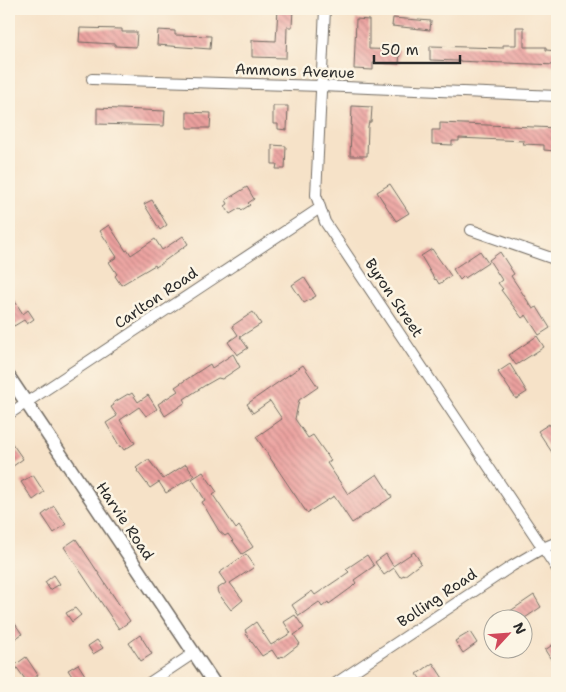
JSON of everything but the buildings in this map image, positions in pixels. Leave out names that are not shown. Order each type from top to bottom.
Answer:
[{"type":"street","name":"Byron Street","points":[[325,9],[316,195],[325,222],[557,569]]},
{"type":"street","name":"Ammons Avenue","points":[[92,79],[557,96]]},
{"type":"street","name":"Carlton Road","points":[[9,414],[320,208]]},
{"type":"street","points":[[471,230],[557,260]]},
{"type":"street","name":"Harvie Road","points":[[9,377],[214,683]]},
{"type":"street","name":"Bolling Road","points":[[336,683],[505,570],[557,542]]},
{"type":"street","points":[[149,683],[194,653]]}]
